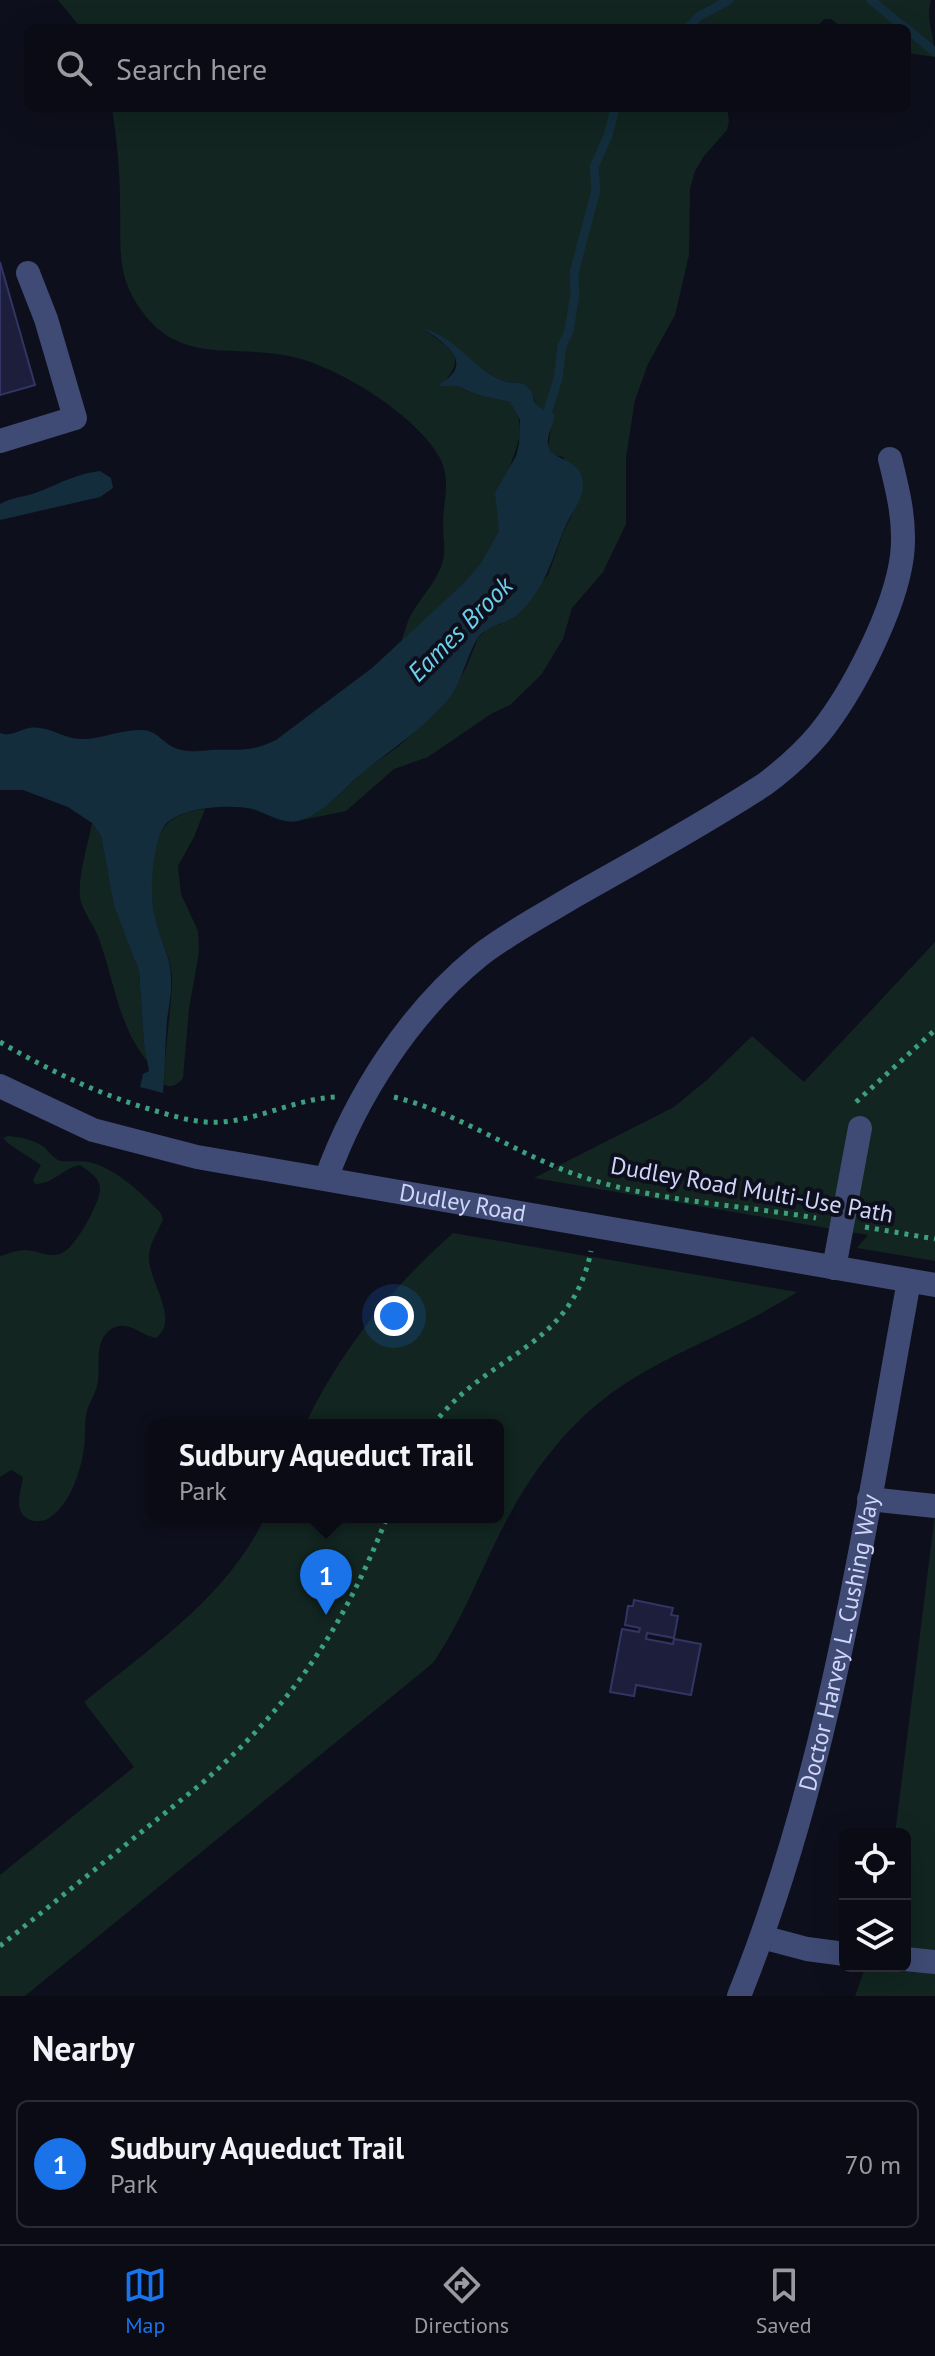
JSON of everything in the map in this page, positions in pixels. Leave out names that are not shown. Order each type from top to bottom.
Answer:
[{"type":"street","points":[[0,441],[75,418],[46,319],[28,273]]},
{"type":"street","points":[[326,1179],[345,1133],[383,1066],[419,1016],[466,968],[512,934],[765,784],[794,760],[821,731],[874,640],[900,570],[902,517],[890,459]]},
{"type":"street","name":"Dudley Road","points":[[0,1086],[60,1117],[112,1136],[197,1157],[935,1285]]},
{"type":"street","points":[[834,1268],[843,1223],[854,1119]]},
{"type":"street","name":"Doctor Harvey L. Cushing Way","points":[[739,1996],[762,1937],[800,1813],[822,1726],[869,1499],[909,1281]]},
{"type":"street","points":[[869,1499],[935,1506]]},
{"type":"street","points":[[762,1937],[807,1949],[839,1953]]},
{"type":"street","points":[[911,1960],[935,1962]]},
{"type":"path","points":[[854,1119],[935,1030]]},
{"type":"path","points":[[0,1042],[85,1086],[140,1106],[194,1120],[232,1121],[313,1099],[336,1097]]},
{"type":"path","name":"Dudley Road Multi-Use Path","points":[[388,1096],[424,1107],[559,1168],[600,1183],[935,1239]]},
{"type":"path","points":[[438,1419],[462,1392],[532,1344],[561,1318],[582,1286],[592,1250]]},
{"type":"path","points":[[0,1946],[201,1784],[275,1712],[331,1636],[361,1582],[385,1523]]},
{"type":"green space","points":[[58,0],[931,0],[929,15],[935,57],[911,54],[911,24],[838,24],[831,19],[824,19],[820,24],[78,24]]},
{"type":"green space","points":[[113,112],[728,112],[727,130],[704,156],[695,171],[690,189],[689,255],[675,315],[648,364],[635,400],[626,457],[626,524],[603,572],[572,608],[563,639],[541,675],[510,705],[491,714],[428,757],[394,769],[346,811],[297,821],[331,802],[364,771],[399,746],[450,696],[478,638],[487,629],[501,624],[548,575],[577,504],[563,457],[554,455],[548,447],[551,428],[548,411],[538,407],[524,385],[500,380],[446,341],[426,331],[454,356],[453,369],[440,386],[457,386],[478,395],[511,402],[520,430],[498,500],[500,528],[493,546],[457,591],[401,642],[409,619],[439,572],[444,555],[446,484],[441,460],[415,426],[396,410],[329,370],[289,356],[186,345],[152,324],[130,292],[123,268]]},
{"type":"green space","points":[[205,809],[178,866],[181,894],[198,931],[199,952],[189,1009],[183,1078],[167,1086],[164,1085],[164,1072],[172,973],[154,916],[153,860],[160,834],[170,821]]},
{"type":"green space","points":[[92,823],[101,836],[108,873],[139,971],[144,1044],[149,1063],[123,1019],[98,936],[81,902],[80,879]]},
{"type":"green space","points":[[935,942],[935,1261],[857,1248],[868,1235],[534,1178],[674,1107],[752,1036],[804,1082]]},
{"type":"green space","points":[[8,1136],[36,1142],[58,1160],[89,1162],[109,1170],[128,1182],[160,1212],[163,1219],[149,1255],[164,1310],[163,1330],[156,1338],[122,1326],[105,1335],[100,1347],[98,1382],[86,1415],[84,1448],[77,1477],[63,1505],[49,1518],[39,1521],[25,1517],[19,1508],[23,1477],[11,1470],[0,1477],[0,1256],[25,1250],[52,1255],[62,1253],[86,1224],[100,1189],[96,1178],[80,1165],[35,1184],[33,1180],[41,1165],[3,1138]]},
{"type":"green space","points":[[453,1233],[797,1292],[643,1373],[618,1388],[580,1419],[553,1449],[519,1498],[452,1632],[433,1663],[25,1996],[0,1996],[0,1875],[134,1767],[84,1702],[161,1640],[209,1596],[249,1546],[262,1523],[504,1523],[504,1419],[308,1419],[351,1346],[409,1275]]},
{"type":"green space","points":[[935,1514],[935,1996],[855,1996],[864,1972],[911,1972],[911,1828],[896,1828]]},
{"type":"water","points":[[424,329],[445,338],[491,375],[525,385],[538,406],[554,413],[549,448],[581,473],[581,496],[542,583],[528,604],[513,618],[481,634],[452,694],[434,715],[326,806],[292,822],[252,809],[219,807],[182,814],[165,825],[156,850],[152,890],[155,917],[171,971],[163,1093],[140,1087],[143,1074],[149,1071],[139,971],[114,905],[101,836],[92,823],[68,807],[23,790],[0,790],[0,733],[11,734],[36,728],[83,739],[143,730],[184,751],[259,747],[276,740],[372,668],[465,582],[481,563],[499,531],[495,493],[516,456],[520,420],[510,402],[478,395],[457,386],[438,386],[453,373],[456,361],[445,345]]},
{"type":"water","points":[[100,471],[111,478],[113,488],[100,497],[0,520],[0,504],[76,476]]},
{"type":"building","points":[[0,262],[35,385],[0,395]]},
{"type":"building","points":[[634,1600],[673,1608],[671,1615],[678,1616],[674,1638],[647,1633],[646,1639],[673,1644],[674,1639],[701,1644],[691,1695],[636,1685],[634,1696],[610,1692],[622,1629],[639,1632],[640,1628],[625,1625],[628,1606],[633,1606]]},
{"type":"waterway","name":"Eames Brook","points":[[692,24],[698,17],[729,0]]},
{"type":"waterway","points":[[871,0],[900,24]]},
{"type":"waterway","points":[[911,32],[935,52]]},
{"type":"waterway","name":"Eames Brook","points":[[545,420],[558,379],[562,346],[569,331],[575,293],[574,273],[596,190],[594,167],[608,136],[614,112]]},
{"type":"place","name":"Sudbury Aqueduct Trail","points":[[326,1615]]}]
